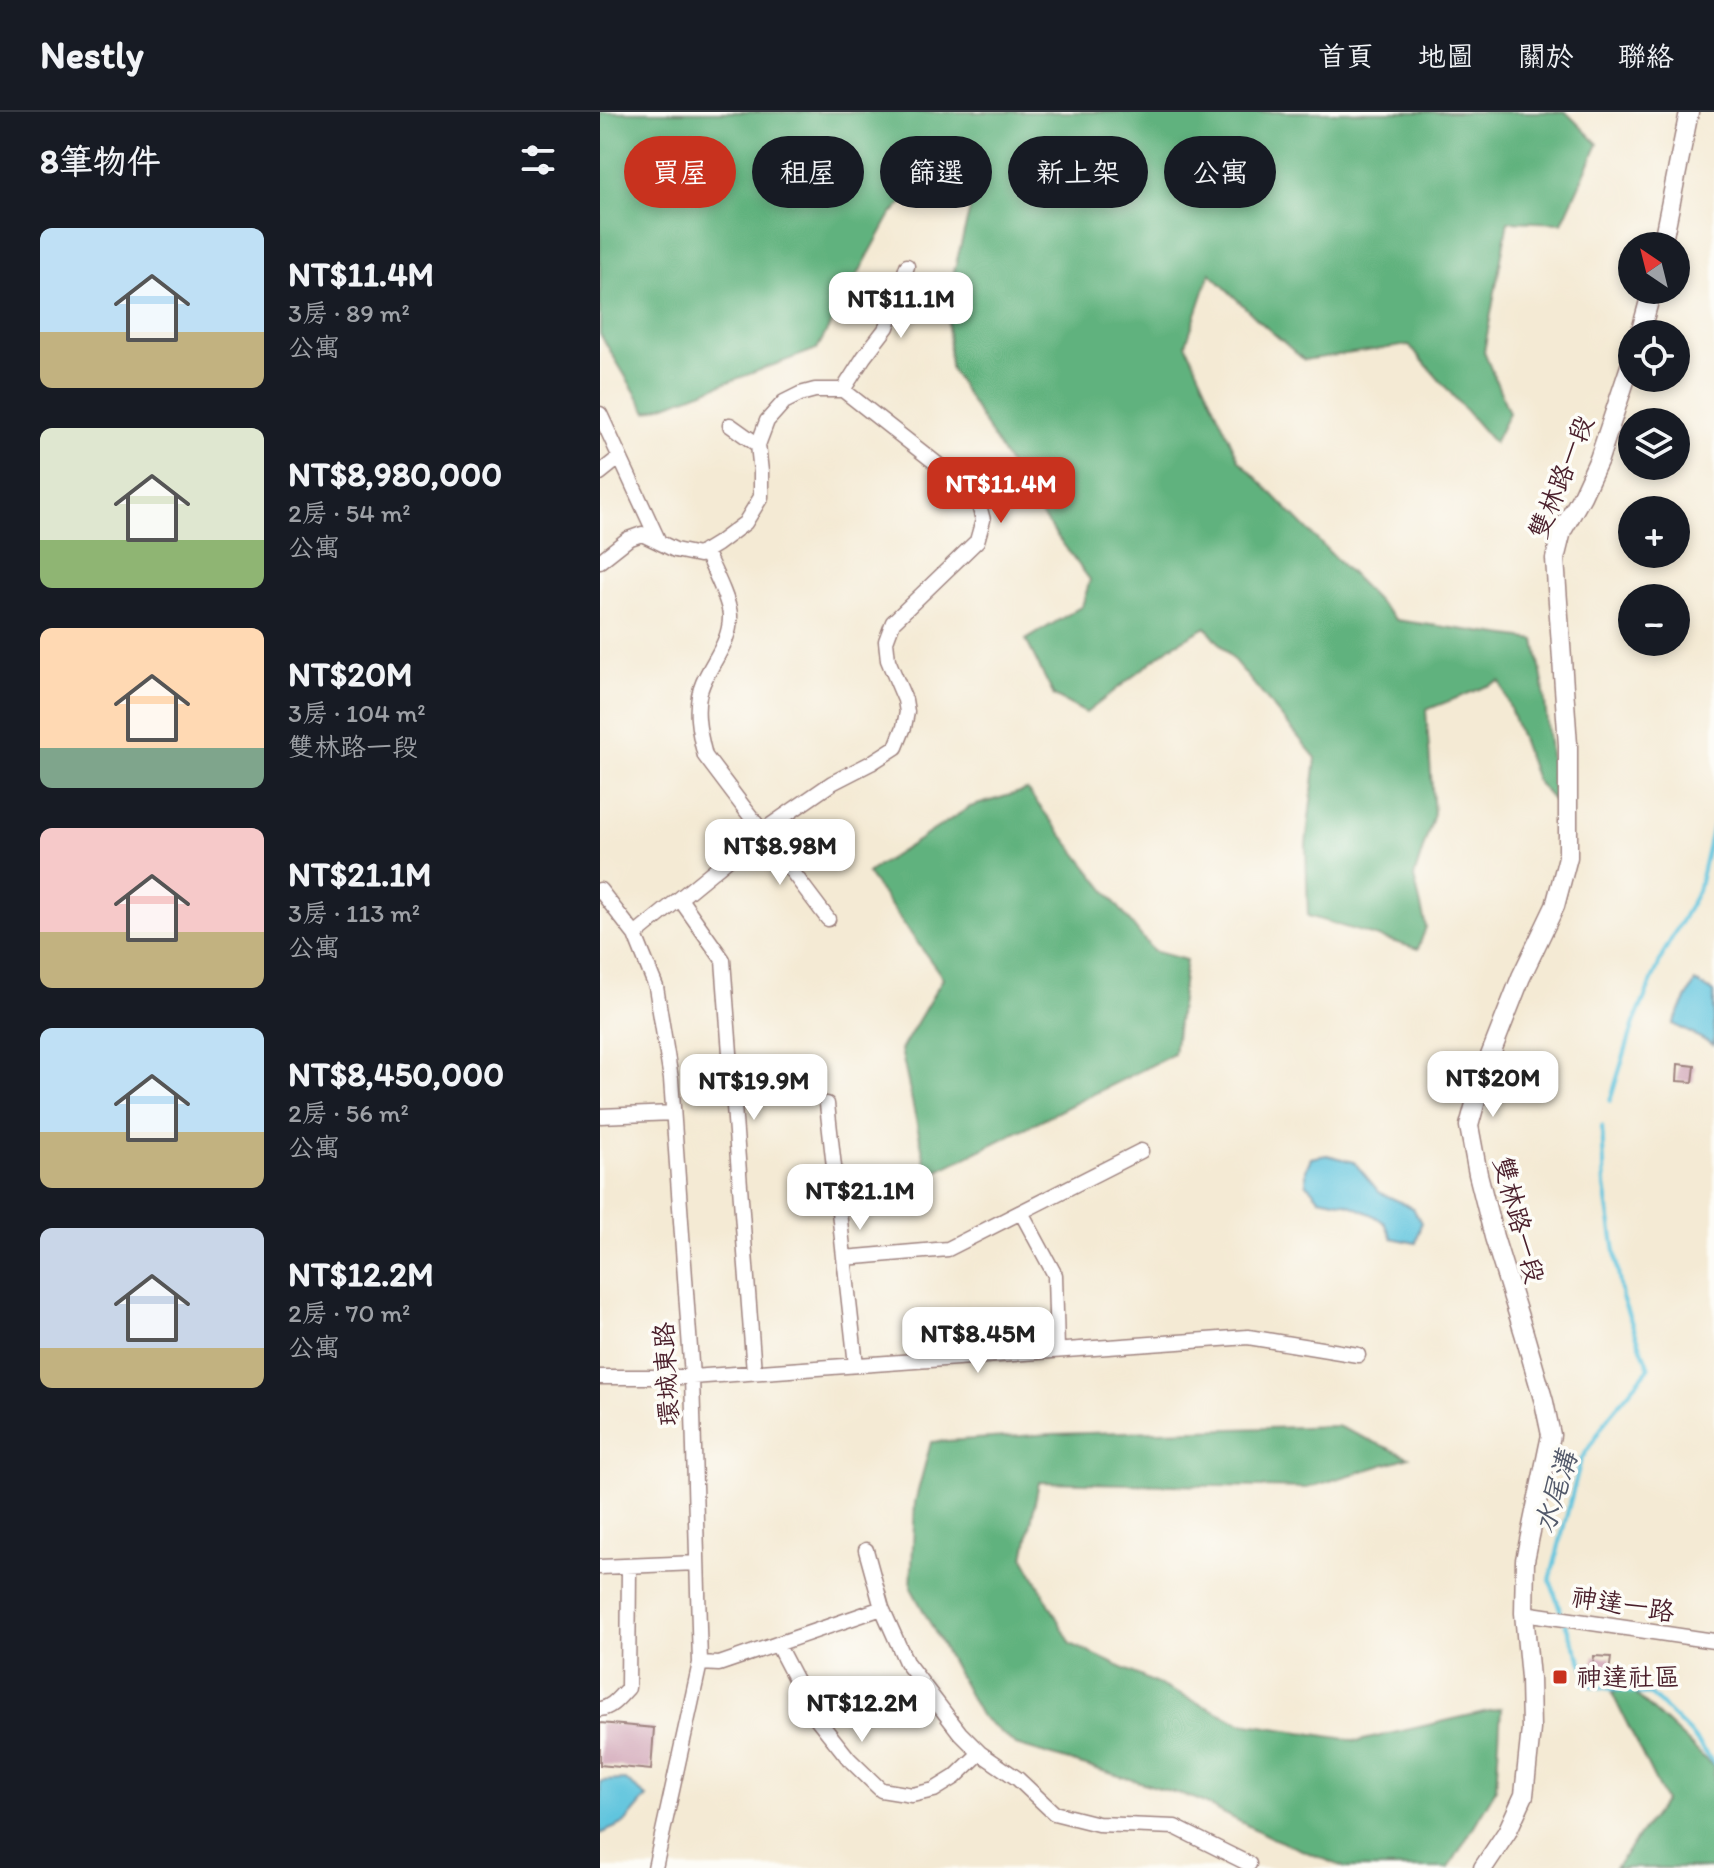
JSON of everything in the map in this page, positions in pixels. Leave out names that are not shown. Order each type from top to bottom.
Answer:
[{"type":"street","points":[[1665,232],[1689,112]]},
{"type":"street","points":[[843,390],[887,327],[907,266]]},
{"type":"street","points":[[600,561],[628,539],[642,534],[675,550],[699,555],[745,523],[761,497],[758,445],[767,421],[784,402],[815,390],[843,390],[969,489],[977,498],[983,520],[977,541],[893,622],[886,641],[888,660],[907,712],[896,747],[832,783],[761,832],[635,935]]},
{"type":"street","name":"雙林路一段","points":[[1483,1868],[1507,1832],[1524,1795],[1531,1729],[1524,1613],[1525,1560],[1551,1435],[1536,1374],[1494,1237],[1469,1126],[1484,1071],[1521,977],[1555,906],[1568,857],[1568,745],[1555,559],[1562,531],[1599,459],[1621,392]]},
{"type":"street","points":[[600,414],[659,542]]},
{"type":"street","points":[[730,425],[758,445]]},
{"type":"street","points":[[600,473],[620,457]]},
{"type":"street","points":[[705,551],[730,611],[730,626],[724,646],[702,685],[698,705],[699,732],[705,756],[828,919]]},
{"type":"street","name":"環城東路","points":[[600,890],[635,935],[656,987],[671,1079],[692,1377],[700,1663],[655,1868]]},
{"type":"street","points":[[680,899],[723,960],[754,1372]]},
{"type":"street","points":[[827,1104],[856,1365]]},
{"type":"street","points":[[600,1116],[673,1113]]},
{"type":"street","points":[[844,1258],[948,1249],[1141,1151]]},
{"type":"street","points":[[1021,1212],[1055,1275],[1057,1350]]},
{"type":"street","points":[[600,1377],[692,1377],[1248,1337],[1358,1355]]},
{"type":"street","points":[[866,1550],[882,1608],[906,1662],[960,1733],[980,1753],[1018,1779],[1054,1813],[1098,1824],[1175,1827],[1249,1864]]},
{"type":"street","points":[[600,1567],[697,1563]]},
{"type":"street","points":[[600,1709],[605,1709],[628,1688],[629,1566]]},
{"type":"street","points":[[700,1663],[719,1664],[882,1608]]},
{"type":"street","name":"神達一路","points":[[1524,1613],[1714,1641]]},
{"type":"street","points":[[777,1644],[814,1715],[849,1759],[881,1790],[912,1795],[934,1790],[955,1777],[980,1753]]},
{"type":"green space","points":[[600,112],[1566,112],[1598,144],[1562,223],[1508,221],[1484,352],[1509,413],[1494,443],[1409,345],[1304,360],[1210,273],[1186,344],[1239,460],[1396,620],[1535,640],[1543,683],[1555,802],[1537,782],[1500,681],[1426,710],[1434,814],[1414,877],[1426,927],[1418,949],[1308,916],[1306,845],[1316,758],[1206,627],[1173,645],[1086,713],[1054,696],[1026,640],[1082,606],[1090,580],[1033,504],[950,367],[947,299],[969,208],[992,208],[992,136],[880,136],[880,208],[897,208],[890,216],[817,349],[647,412],[600,334]]},
{"type":"green space","points":[[1027,790],[1153,951],[1186,960],[1174,1054],[928,1176],[901,1050],[943,978],[867,873],[970,807]]},
{"type":"green space","points":[[1337,1426],[1409,1457],[1307,1488],[1039,1482],[1024,1558],[1071,1644],[1241,1723],[1359,1741],[1501,1708],[1496,1789],[1449,1868],[1346,1868],[1272,1838],[1196,1799],[1016,1745],[980,1715],[911,1588],[915,1502],[931,1442],[1052,1434]]},
{"type":"green space","points":[[1629,1688],[1714,1767],[1714,1868],[1615,1868],[1665,1801],[1612,1693]]},
{"type":"water","points":[[1695,982],[1714,992],[1714,1045],[1673,1024]]},
{"type":"water","points":[[1327,1155],[1354,1162],[1379,1192],[1413,1208],[1421,1223],[1416,1243],[1392,1238],[1385,1223],[1371,1214],[1346,1203],[1319,1198],[1306,1183],[1306,1169],[1311,1158]]},
{"type":"water","points":[[625,1780],[647,1797],[625,1823],[600,1834],[600,1781]]},
{"type":"building","points":[[1678,1064],[1695,1066],[1693,1082],[1677,1081]]},
{"type":"building","points":[[1594,1656],[1611,1657],[1609,1674],[1592,1672]]},
{"type":"building","points":[[600,1723],[654,1728],[651,1770],[600,1765]]},
{"type":"waterway","name":"水尾溝","points":[[1610,1101],[1634,1023],[1664,952],[1698,891],[1714,821]]},
{"type":"waterway","name":"水尾溝","points":[[1562,1615],[1550,1580],[1581,1460],[1609,1416],[1649,1368],[1622,1298],[1605,1186],[1602,1126]]},
{"type":"waterway","name":"水尾溝","points":[[1565,1623],[1592,1686],[1651,1695],[1690,1733],[1714,1764]]},
{"type":"place","name":"神達社區","points":[[1560,1677]]}]
